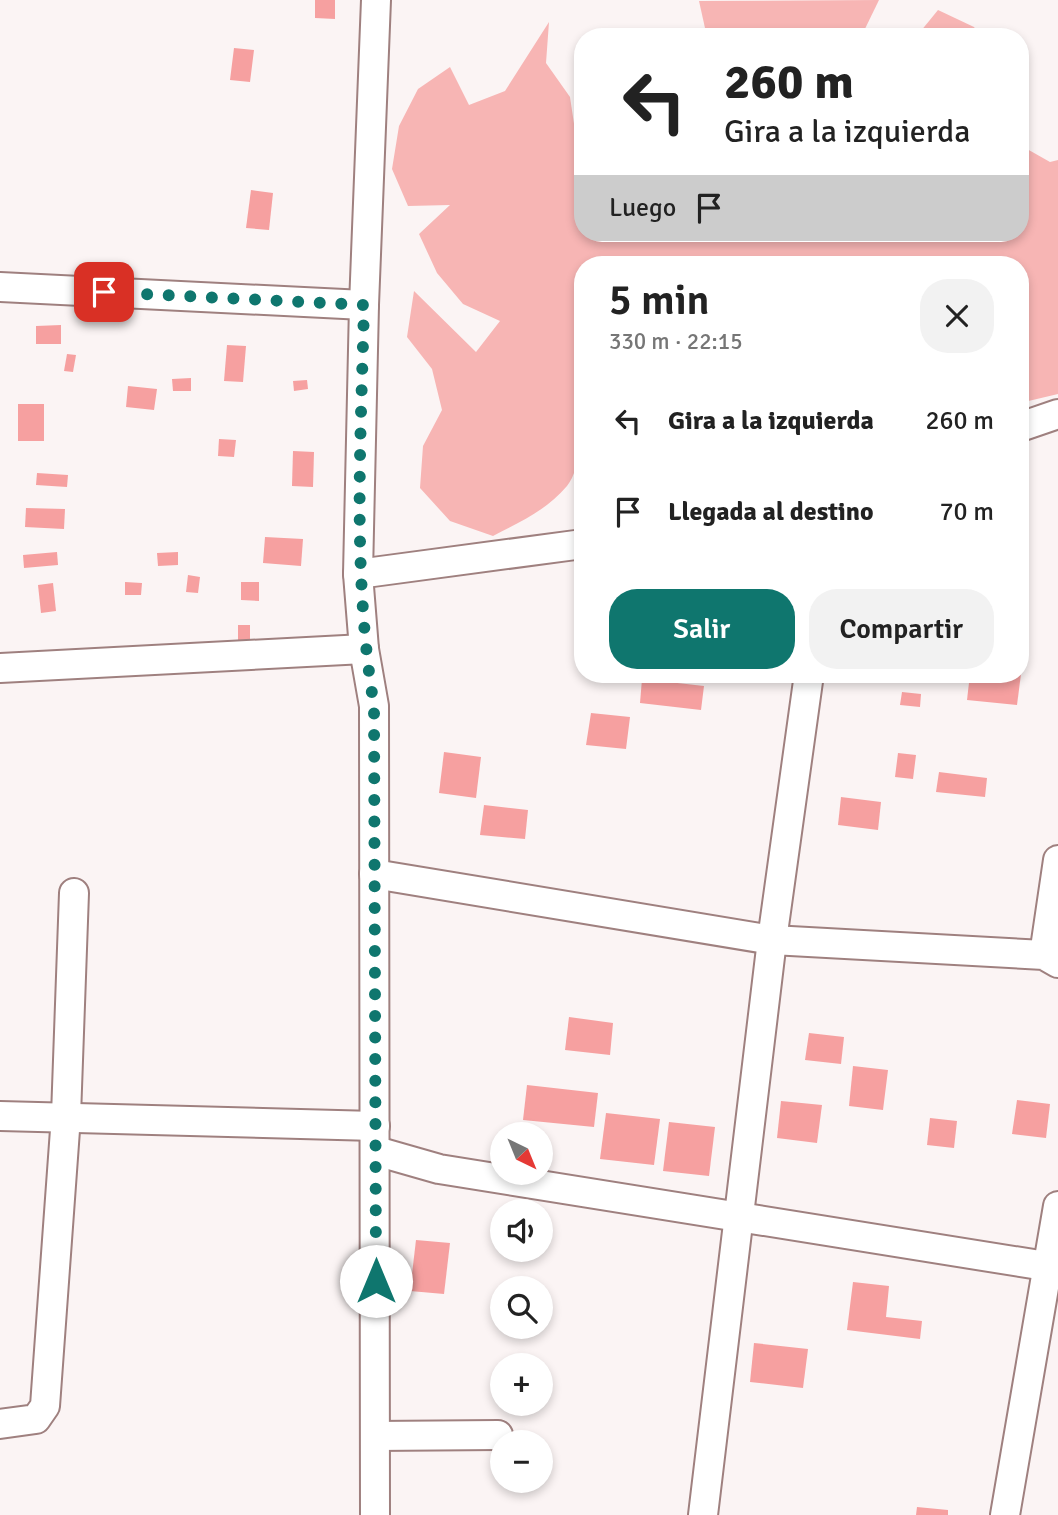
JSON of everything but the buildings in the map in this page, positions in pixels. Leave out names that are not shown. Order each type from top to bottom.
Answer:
[{"type":"street","points":[[375,1515],[374,706],[364,649],[358,574],[364,305],[376,0]]},
{"type":"street","points":[[0,287],[364,305]]},
{"type":"street","points":[[1029,424],[1058,414]]},
{"type":"street","points":[[358,574],[574,545]]},
{"type":"street","points":[[0,668],[364,649]]},
{"type":"street","points":[[703,1515],[741,1216],[772,940],[808,683]]},
{"type":"street","points":[[374,874],[772,940],[1051,959],[1058,860]]},
{"type":"street","points":[[0,1424],[36,1419],[45,1406],[66,1116],[74,894]]},
{"type":"street","points":[[0,1116],[66,1116],[376,1139],[439,1169],[1053,1267]]},
{"type":"street","points":[[1005,1515],[1053,1267],[1058,1206]]},
{"type":"street","points":[[375,1436],[490,1435]]},
{"type":"shaded area","points":[[879,0],[865,28],[705,28],[699,1]]},
{"type":"shaded area","points":[[938,10],[975,28],[923,28]]},
{"type":"shaded area","points":[[549,22],[546,63],[570,97],[574,124],[574,242],[1029,242],[1029,150],[1050,162],[1058,160],[1058,394],[1029,401],[1029,256],[574,256],[574,471],[567,486],[542,509],[493,536],[450,521],[420,488],[423,446],[442,410],[432,369],[407,337],[414,291],[476,352],[500,321],[463,304],[437,273],[419,234],[450,205],[408,206],[392,169],[399,126],[418,89],[450,67],[469,105],[505,91]]},
{"type":"route","points":[[104,292],[364,305],[358,574],[364,649],[374,706],[376,1281]]}]
